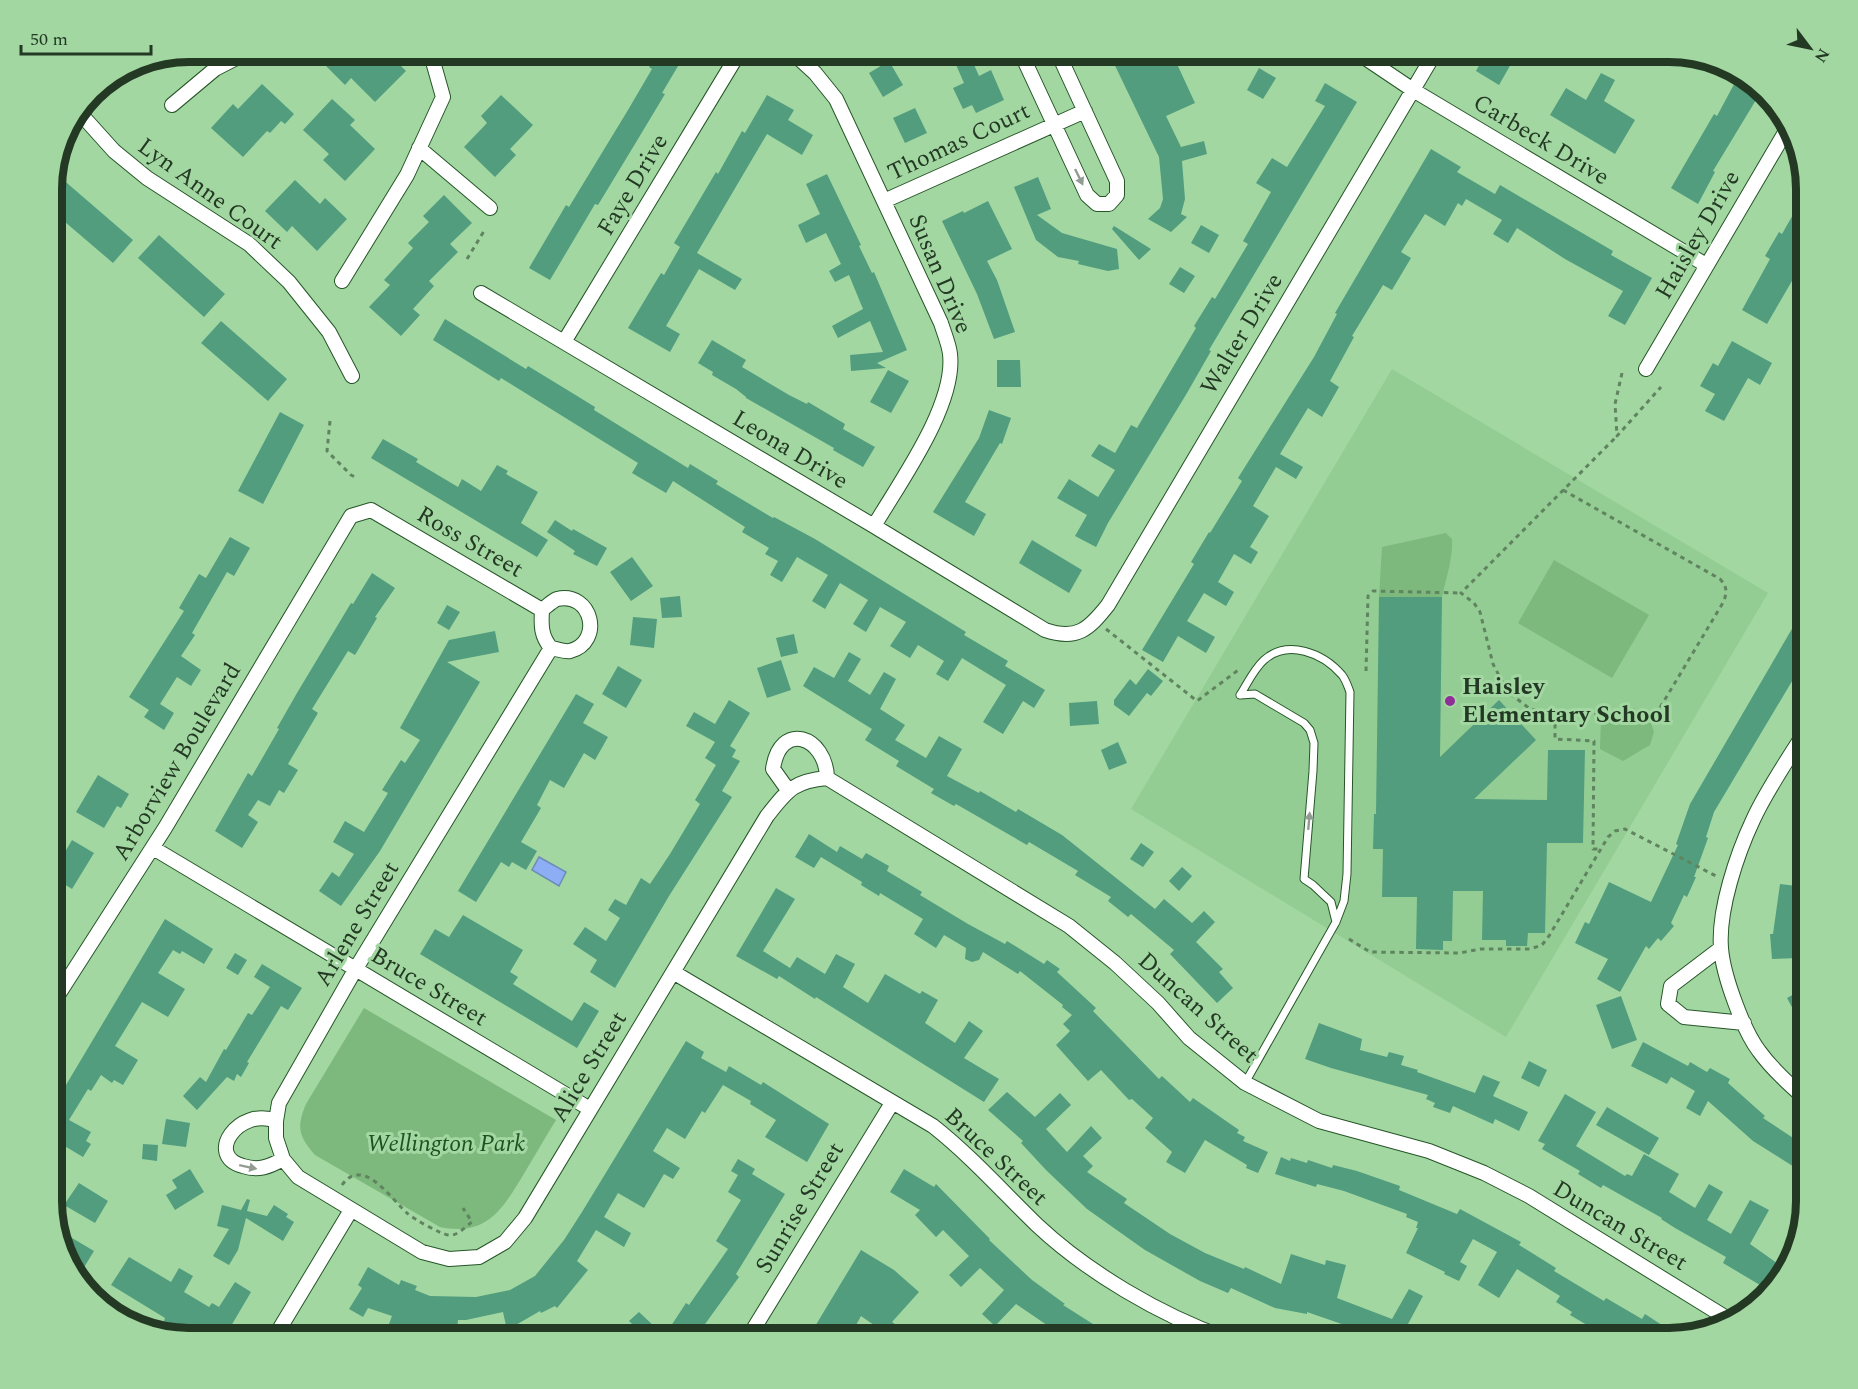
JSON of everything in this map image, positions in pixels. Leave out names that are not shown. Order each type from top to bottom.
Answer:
[{"type":"street","points":[[172,105],[215,69],[229,62]]},
{"type":"street","points":[[342,281],[407,175],[443,97],[433,62]]},
{"type":"street","name":"Faye Drive","points":[[564,342],[733,62]]},
{"type":"street","name":"Susan Drive","points":[[803,62],[836,99],[940,323],[950,354],[949,378],[941,408],[874,526]]},
{"type":"street","name":"Thomas Court","points":[[1025,62],[1087,195],[1097,204],[1109,204],[1117,195],[1117,181],[1062,62]]},
{"type":"street","name":"Carbeck Drive","points":[[1371,62],[1413,90],[1706,265]]},
{"type":"street","name":"Walter Drive","points":[[1078,632],[1096,620],[1108,605],[1430,62]]},
{"type":"street","name":"Thomas Court","points":[[884,201],[1085,111]]},
{"type":"street","name":"Lyn Anne Court","points":[[84,117],[114,151],[147,178],[249,244],[289,282],[329,332],[352,376]]},
{"type":"street","name":"Haisley Drive","points":[[1646,369],[1784,134]]},
{"type":"street","points":[[419,148],[490,207]]},
{"type":"street","name":"Leona Drive","points":[[481,293],[1045,630],[1062,636],[1078,632]]},
{"type":"street","name":"Ross Street","points":[[338,538],[351,516],[371,510],[542,610]]},
{"type":"street","name":"Arborview Boulevard","points":[[62,989],[153,848],[338,538]]},
{"type":"street","points":[[556,599],[574,600],[587,610],[591,628],[584,644],[568,652],[551,648],[543,639],[542,610],[556,599]]},
{"type":"street","name":"Arlene Street","points":[[283,1159],[276,1138],[279,1103],[356,970],[551,648]]},
{"type":"street","points":[[788,790],[773,769],[775,755],[783,744],[794,739],[806,740],[823,756],[827,778]]},
{"type":"street","points":[[1796,747],[1753,819],[1734,870],[1724,907],[1721,948],[1729,984],[1744,1023],[1758,1050],[1796,1091]]},
{"type":"street","name":"Alice Street","points":[[351,1210],[422,1252],[449,1259],[479,1257],[505,1242],[525,1218],[767,816],[788,790],[810,780],[827,778]]},
{"type":"street","name":"Duncan Street","points":[[827,778],[1070,926],[1158,1003],[1189,1038],[1245,1083],[1319,1121],[1429,1151],[1484,1173],[1539,1202],[1723,1316]]},
{"type":"street","name":"Bruce Street","points":[[153,848],[590,1109]]},
{"type":"street","points":[[1721,948],[1671,986],[1668,1004],[1684,1017],[1744,1023]]},
{"type":"street","name":"Bruce Street","points":[[673,972],[933,1126],[993,1179],[1037,1225],[1081,1262],[1195,1328]]},
{"type":"street","name":"Sunrise Street","points":[[754,1328],[892,1103]]},
{"type":"street","points":[[276,1121],[266,1117],[250,1119],[236,1127],[226,1143],[227,1155],[233,1164],[259,1170],[283,1159],[298,1177],[351,1210],[280,1328]]},
{"type":"lane","points":[[1245,1083],[1336,922],[1344,901],[1347,874],[1350,692],[1343,676],[1326,661],[1302,649],[1281,650],[1263,661],[1240,695],[1254,694],[1304,723],[1310,730],[1314,743],[1313,771],[1304,879],[1331,902],[1336,922]]},
{"type":"path","points":[[467,259],[484,231]]},
{"type":"path","points":[[1617,436],[1615,404],[1622,373]]},
{"type":"path","points":[[1461,593],[1617,436],[1661,387]]},
{"type":"path","points":[[330,421],[327,451],[357,478]]},
{"type":"path","points":[[1366,671],[1368,596],[1372,591],[1461,593],[1474,603],[1480,612],[1493,664],[1507,691],[1530,709],[1555,715],[1622,714],[1634,710],[1655,716],[1724,601],[1727,593],[1725,585],[1720,579],[1563,490]]},
{"type":"path","points":[[1096,620],[1197,700],[1242,668]]},
{"type":"path","points":[[1555,715],[1555,739],[1594,741],[1593,849],[1601,849]]},
{"type":"path","points":[[1349,939],[1370,952],[1460,952],[1481,948],[1530,949],[1542,945],[1601,849],[1615,831],[1625,829],[1716,876]]},
{"type":"path","points":[[341,1186],[348,1177],[356,1174],[375,1180],[408,1215],[449,1235],[456,1234],[472,1222],[463,1208]]},
{"type":"shaded area","name":"Haisley Elementary School","points":[[1392,369],[1768,593],[1506,1037],[1131,809]]},
{"type":"green space","points":[[1446,533],[1452,539],[1452,546],[1442,597],[1379,597],[1382,547]]},
{"type":"green space","points":[[1554,560],[1649,615],[1612,678],[1518,623]]},
{"type":"green space","points":[[1634,715],[1650,720],[1654,732],[1650,745],[1623,761],[1600,749],[1601,718],[1625,719]]},
{"type":"green space","name":"Wellington Park","points":[[364,1008],[556,1120],[509,1197],[492,1217],[482,1223],[470,1228],[440,1227],[315,1155],[302,1137],[300,1126],[306,1104]]},
{"type":"water","points":[[539,857],[566,872],[559,886],[532,870]]},
{"type":"building","points":[[326,62],[397,62],[406,71],[375,102],[351,78],[345,85],[324,64]]},
{"type":"building","points":[[652,62],[680,62],[662,93],[665,94],[550,280],[529,268],[566,205],[569,207],[628,110],[652,69],[649,67]]},
{"type":"building","points":[[890,62],[903,85],[883,97],[869,73]]},
{"type":"building","points":[[955,62],[973,62],[979,76],[991,70],[1004,100],[976,113],[972,105],[963,109],[953,88],[964,83]]},
{"type":"building","points":[[1113,62],[1176,62],[1195,103],[1166,116],[1181,147],[1204,141],[1207,154],[1182,161],[1185,199],[1181,214],[1187,217],[1171,232],[1148,219],[1160,208],[1163,199],[1159,157]]},
{"type":"building","points":[[1481,62],[1512,62],[1499,85],[1476,71]]},
{"type":"building","points":[[1259,68],[1276,78],[1263,99],[1247,90]]},
{"type":"building","points":[[1601,73],[1615,80],[1604,101],[1635,120],[1615,154],[1550,115],[1566,88],[1586,100]]},
{"type":"building","points":[[1736,80],[1757,98],[1713,171],[1715,172],[1698,204],[1671,188],[1714,114],[1717,116]]},
{"type":"building","points":[[1325,83],[1357,102],[1209,350],[1211,351],[1187,393],[1108,523],[1096,547],[1075,536],[1087,515],[1057,498],[1069,479],[1098,497],[1115,470],[1091,456],[1099,444],[1115,453],[1131,425],[1137,428],[1196,328],[1194,326],[1212,297],[1215,299],[1248,244],[1243,241],[1271,192],[1256,183],[1272,158],[1287,167],[1325,106],[1315,101]]},
{"type":"building","points":[[262,84],[294,114],[285,124],[281,121],[270,133],[267,131],[243,157],[211,128],[233,104],[238,109]]},
{"type":"building","points":[[501,95],[533,125],[510,149],[516,155],[495,177],[464,147],[487,123],[481,116]]},
{"type":"building","points":[[767,95],[794,110],[788,120],[813,135],[802,155],[767,134],[697,253],[742,279],[735,290],[699,269],[666,326],[680,334],[670,352],[628,328],[661,273],[664,275],[680,247],[674,243],[716,172],[718,174],[742,131],[745,133]]},
{"type":"building","points":[[332,99],[355,120],[350,125],[375,149],[345,181],[323,160],[329,154],[303,130]]},
{"type":"building","points":[[915,108],[927,133],[905,143],[893,118]]},
{"type":"building","points":[[1431,149],[1461,167],[1457,172],[1495,194],[1500,185],[1613,251],[1611,255],[1652,278],[1625,325],[1608,316],[1623,291],[1565,259],[1517,228],[1508,243],[1493,234],[1502,220],[1466,199],[1462,206],[1458,203],[1445,226],[1425,214],[1401,252],[1411,258],[1392,290],[1383,285],[1352,336],[1354,337],[1330,381],[1339,387],[1322,417],[1308,408],[1280,454],[1303,467],[1296,479],[1276,467],[1253,506],[1269,516],[1250,547],[1258,552],[1251,564],[1234,554],[1218,582],[1234,592],[1226,606],[1204,593],[1187,621],[1215,637],[1206,653],[1178,636],[1163,662],[1142,650],[1194,564],[1191,562],[1242,481],[1238,478],[1314,357],[1337,314],[1335,313]]},
{"type":"building","points":[[827,174],[861,245],[859,246],[872,273],[874,272],[907,350],[877,363],[886,368],[851,371],[850,355],[883,352],[870,321],[838,338],[832,326],[863,309],[849,275],[835,282],[829,271],[841,264],[826,233],[806,243],[798,225],[820,214],[806,184]]},
{"type":"building","points":[[1038,177],[1051,209],[1037,215],[1062,233],[1117,249],[1119,269],[1108,271],[1078,264],[1079,261],[1058,257],[1036,240],[1014,187]]},
{"type":"building","points":[[62,179],[133,240],[113,263],[62,219]]},
{"type":"building","points":[[295,180],[320,204],[325,198],[347,219],[317,251],[292,226],[287,232],[265,211]]},
{"type":"building","points":[[444,195],[472,223],[450,244],[458,252],[429,281],[434,286],[413,309],[420,315],[401,336],[369,307],[390,285],[384,280],[413,248],[408,243],[429,222],[423,216]]},
{"type":"building","points":[[988,201],[1012,249],[987,261],[997,280],[1015,332],[994,339],[977,294],[942,221]]},
{"type":"building","points":[[1796,209],[1796,274],[1767,324],[1742,310],[1770,259],[1765,256],[1779,232],[1782,234]]},
{"type":"building","points":[[1201,225],[1219,235],[1209,253],[1191,243]]},
{"type":"building","points":[[1114,226],[1151,249],[1139,260],[1112,229]]},
{"type":"building","points":[[159,235],[225,294],[204,317],[138,258]]},
{"type":"building","points":[[1180,267],[1195,276],[1184,293],[1169,284]]},
{"type":"building","points":[[445,319],[526,369],[528,366],[569,391],[595,407],[594,410],[688,468],[690,464],[718,481],[716,484],[773,518],[815,539],[966,632],[964,635],[1008,661],[1005,666],[1045,690],[1034,708],[1023,701],[1003,734],[983,722],[1006,685],[962,658],[948,681],[936,674],[944,661],[918,645],[910,658],[890,646],[906,622],[880,607],[866,632],[853,624],[868,600],[840,583],[825,609],[812,601],[828,575],[797,557],[782,582],[770,575],[778,561],[765,554],[769,548],[742,532],[745,527],[673,481],[666,493],[632,473],[638,463],[501,378],[499,381],[433,340]]},
{"type":"building","points":[[221,321],[287,379],[268,401],[201,343]]},
{"type":"building","points":[[712,340],[746,360],[742,367],[845,424],[843,429],[875,447],[863,467],[746,398],[736,389],[712,375],[713,372],[698,363]]},
{"type":"building","points":[[1732,341],[1772,363],[1760,385],[1748,378],[1724,421],[1705,411],[1715,394],[1700,386],[1713,363],[1718,366]]},
{"type":"building","points":[[997,360],[1020,360],[1021,387],[997,387]]},
{"type":"building","points":[[888,370],[909,381],[891,413],[870,402]]},
{"type":"building","points":[[989,410],[1011,418],[1002,444],[1000,443],[965,502],[986,514],[974,536],[933,512],[979,438]]},
{"type":"building","points":[[280,412],[304,425],[263,504],[238,491]]},
{"type":"building","points":[[383,439],[418,459],[416,462],[458,487],[462,479],[481,491],[497,465],[508,471],[506,474],[538,492],[521,523],[548,540],[537,557],[371,458]]},
{"type":"building","points":[[555,520],[607,548],[597,566],[573,554],[575,551],[547,532]]},
{"type":"building","points":[[230,537],[250,548],[234,576],[227,572],[192,633],[195,635],[181,656],[201,670],[191,686],[177,677],[160,704],[174,713],[164,730],[144,717],[149,710],[129,697],[184,611],[179,608],[199,574],[206,578]]},
{"type":"building","points":[[1032,540],[1082,570],[1069,593],[1019,563]]},
{"type":"building","points":[[632,557],[653,586],[631,601],[610,572]]},
{"type":"building","points":[[372,573],[395,588],[375,617],[377,618],[355,655],[348,651],[312,709],[318,713],[288,764],[298,770],[284,793],[279,790],[270,806],[258,800],[248,815],[258,822],[242,848],[215,831],[248,773],[252,776],[297,693],[351,603],[353,604]]},
{"type":"building","points":[[680,596],[682,617],[662,618],[660,598]]},
{"type":"building","points":[[1379,597],[1442,597],[1440,757],[1499,700],[1536,740],[1474,799],[1547,800],[1548,750],[1585,750],[1583,843],[1547,843],[1545,933],[1528,933],[1527,946],[1506,946],[1506,940],[1482,940],[1483,891],[1453,891],[1452,941],[1443,941],[1443,950],[1416,949],[1417,897],[1382,897],[1383,849],[1373,849],[1374,814],[1376,814]]},
{"type":"building","points":[[447,605],[460,612],[449,630],[437,623]]},
{"type":"building","points":[[633,617],[657,619],[654,648],[630,645]]},
{"type":"building","points":[[1796,622],[1796,674],[1714,812],[1706,837],[1708,838],[1694,877],[1696,877],[1687,897],[1684,895],[1671,923],[1674,926],[1661,941],[1658,938],[1649,949],[1646,946],[1620,992],[1597,979],[1608,959],[1575,943],[1585,922],[1589,924],[1609,882],[1651,902],[1678,845],[1676,844],[1690,804]]},
{"type":"building","points":[[495,631],[499,652],[447,662],[480,682],[380,851],[341,906],[319,891],[332,872],[339,877],[354,854],[333,842],[345,821],[364,832],[388,793],[382,790],[401,760],[405,763],[420,740],[400,728],[449,640]]},
{"type":"building","points":[[794,634],[798,653],[781,657],[776,638]]},
{"type":"building","points":[[849,652],[861,659],[848,681],[870,695],[884,672],[896,679],[880,709],[905,725],[895,740],[926,758],[939,736],[962,749],[947,776],[979,793],[980,791],[1016,812],[1018,809],[1062,835],[1155,909],[1164,899],[1192,923],[1204,911],[1215,922],[1196,942],[1223,969],[1219,972],[1233,988],[1217,1003],[1170,954],[1174,950],[1131,914],[1128,917],[1108,901],[1111,897],[1075,875],[1078,871],[1029,842],[1027,845],[956,804],[954,806],[931,793],[934,789],[896,766],[899,761],[865,740],[872,729],[803,686],[814,667],[834,678]]},
{"type":"building","points":[[781,660],[791,690],[767,698],[757,668]]},
{"type":"building","points":[[618,666],[642,680],[626,708],[602,694]]},
{"type":"building","points":[[1148,669],[1163,681],[1151,696],[1147,693],[1129,716],[1114,705],[1114,700],[1130,679],[1136,685]]},
{"type":"building","points":[[576,694],[594,704],[583,723],[608,737],[595,760],[584,753],[564,788],[550,780],[537,805],[541,808],[521,842],[537,851],[526,870],[512,862],[509,867],[501,862],[476,902],[458,891]]},
{"type":"building","points":[[729,700],[750,713],[730,746],[736,750],[732,757],[740,761],[722,791],[732,797],[669,896],[615,988],[590,972],[597,960],[573,944],[585,927],[606,941],[620,918],[608,910],[615,899],[626,905],[641,878],[650,884],[670,854],[700,804],[695,800],[716,765],[705,758],[715,742],[686,726],[694,712],[715,724]]},
{"type":"building","points":[[1097,701],[1099,724],[1070,726],[1069,703]]},
{"type":"building","points":[[1118,742],[1127,763],[1109,770],[1101,750]]},
{"type":"building","points":[[98,775],[129,794],[121,808],[117,806],[104,828],[76,812]]},
{"type":"building","points":[[809,834],[837,852],[840,846],[862,859],[866,853],[889,866],[887,871],[922,892],[920,895],[968,924],[1005,944],[1007,941],[1044,964],[1047,960],[1060,969],[1057,972],[1096,1008],[1093,1011],[1159,1079],[1162,1076],[1190,1102],[1193,1098],[1239,1130],[1237,1133],[1245,1137],[1243,1141],[1268,1152],[1258,1173],[1246,1168],[1247,1165],[1205,1140],[1185,1173],[1166,1162],[1172,1152],[1145,1128],[1153,1118],[1132,1099],[1129,1100],[1101,1070],[1088,1081],[1056,1045],[1070,1031],[1063,1024],[1072,1015],[1062,1007],[1063,1005],[1020,971],[1018,974],[983,952],[979,960],[972,962],[965,959],[966,948],[944,935],[936,948],[914,934],[923,919],[880,893],[879,896],[861,885],[862,882],[821,857],[814,868],[795,857]]},
{"type":"building","points":[[72,840],[94,853],[72,889],[62,883],[62,857]]},
{"type":"building","points":[[1141,843],[1154,852],[1143,867],[1130,859]]},
{"type":"building","points":[[1182,867],[1192,876],[1179,891],[1169,881]]},
{"type":"building","points":[[1780,884],[1796,886],[1796,958],[1772,959],[1770,934],[1773,934]]},
{"type":"building","points":[[776,888],[795,899],[763,951],[790,968],[797,957],[825,974],[836,954],[855,964],[843,987],[868,1003],[885,974],[920,994],[922,991],[938,1000],[925,1023],[955,1043],[969,1021],[983,1031],[964,1058],[999,1079],[984,1102],[816,997],[815,999],[779,976],[777,979],[736,956]]},
{"type":"building","points":[[463,915],[523,950],[510,972],[518,977],[513,984],[572,1021],[584,1002],[599,1011],[577,1048],[420,954],[435,929],[449,937]]},
{"type":"building","points":[[165,919],[213,949],[204,964],[182,951],[180,954],[173,950],[158,973],[185,989],[168,1017],[142,1002],[115,1046],[138,1060],[123,1085],[114,1080],[112,1083],[101,1075],[91,1091],[88,1089],[69,1120],[91,1132],[86,1141],[91,1144],[83,1157],[62,1145],[62,1092]]},
{"type":"building","points":[[235,953],[247,960],[238,975],[226,968]]},
{"type":"building","points":[[262,964],[302,988],[288,1010],[281,1006],[247,1062],[249,1063],[241,1077],[237,1074],[234,1081],[227,1077],[197,1110],[183,1096],[200,1077],[206,1082],[248,1013],[252,1015],[270,987],[254,977]]},
{"type":"building","points":[[1796,993],[1796,1015],[1787,998]]},
{"type":"building","points":[[1621,996],[1637,1040],[1612,1049],[1596,1005]]},
{"type":"building","points":[[1319,1023],[1362,1039],[1360,1050],[1387,1057],[1389,1052],[1404,1056],[1401,1065],[1475,1093],[1483,1075],[1500,1082],[1493,1096],[1528,1112],[1519,1131],[1495,1119],[1493,1124],[1453,1106],[1450,1113],[1433,1107],[1435,1103],[1426,1099],[1428,1095],[1305,1059]]},
{"type":"building","points":[[686,1041],[704,1052],[701,1058],[726,1072],[729,1066],[761,1085],[763,1082],[829,1124],[807,1162],[765,1137],[776,1120],[750,1104],[751,1101],[723,1085],[705,1113],[702,1111],[685,1139],[667,1128],[653,1151],[680,1168],[673,1179],[664,1174],[644,1208],[618,1193],[604,1217],[631,1233],[624,1247],[596,1230],[577,1261],[588,1270],[557,1308],[555,1306],[541,1313],[540,1311],[510,1328],[507,1328],[503,1312],[458,1320],[457,1328],[395,1328],[396,1326],[389,1324],[392,1316],[368,1308],[363,1317],[349,1309],[362,1288],[358,1285],[368,1267],[399,1285],[401,1280],[417,1286],[415,1290],[430,1296],[476,1297],[510,1290],[535,1276],[564,1240]]},
{"type":"building","points":[[1643,1042],[1688,1066],[1690,1062],[1707,1072],[1710,1068],[1730,1079],[1728,1083],[1765,1116],[1763,1118],[1796,1140],[1796,1168],[1753,1141],[1708,1101],[1700,1116],[1686,1108],[1695,1091],[1671,1077],[1667,1084],[1631,1066]]},
{"type":"building","points":[[1529,1061],[1547,1070],[1539,1087],[1521,1078]]},
{"type":"building","points":[[1007,1092],[1035,1117],[1060,1093],[1071,1105],[1046,1129],[1067,1152],[1091,1126],[1102,1138],[1083,1156],[1093,1166],[1087,1172],[1127,1199],[1124,1203],[1170,1234],[1205,1253],[1244,1269],[1245,1267],[1281,1284],[1291,1254],[1325,1265],[1326,1260],[1346,1265],[1337,1298],[1392,1319],[1409,1289],[1423,1296],[1408,1324],[1415,1328],[1353,1328],[1307,1312],[1307,1314],[1275,1308],[1231,1288],[1228,1293],[1200,1281],[1145,1250],[1087,1209],[1046,1170],[1021,1143],[1023,1141],[988,1110]]},
{"type":"building","points":[[1565,1094],[1596,1112],[1576,1146],[1625,1176],[1627,1174],[1632,1176],[1644,1154],[1679,1174],[1669,1192],[1695,1208],[1709,1184],[1723,1192],[1707,1220],[1731,1234],[1750,1200],[1769,1210],[1750,1244],[1779,1265],[1762,1286],[1723,1263],[1726,1257],[1662,1218],[1603,1185],[1601,1188],[1578,1174],[1580,1171],[1542,1149],[1545,1144],[1538,1141]]},
{"type":"building","points":[[1607,1107],[1659,1138],[1649,1155],[1596,1125]]},
{"type":"building","points":[[166,1119],[190,1123],[186,1147],[162,1144]]},
{"type":"building","points":[[143,1144],[158,1145],[157,1161],[142,1159]]},
{"type":"building","points":[[1281,1157],[1290,1161],[1291,1158],[1307,1163],[1308,1160],[1332,1168],[1333,1165],[1357,1171],[1400,1186],[1399,1190],[1457,1214],[1460,1209],[1521,1242],[1519,1245],[1556,1268],[1554,1271],[1604,1301],[1606,1298],[1642,1319],[1645,1314],[1666,1328],[1592,1328],[1570,1315],[1572,1312],[1556,1302],[1560,1296],[1517,1269],[1499,1298],[1478,1285],[1497,1252],[1473,1239],[1460,1262],[1467,1266],[1459,1281],[1406,1253],[1418,1228],[1416,1228],[1418,1222],[1406,1217],[1407,1214],[1344,1191],[1317,1184],[1316,1187],[1275,1174]]},
{"type":"building","points":[[738,1159],[755,1169],[752,1174],[785,1194],[736,1274],[739,1277],[702,1328],[670,1328],[686,1303],[689,1305],[728,1249],[716,1241],[741,1200],[728,1192],[738,1175],[731,1171]]},
{"type":"building","points":[[190,1169],[204,1192],[175,1210],[166,1195],[177,1188],[172,1180]]},
{"type":"building","points":[[904,1169],[934,1187],[936,1184],[989,1240],[1032,1280],[1065,1304],[1063,1305],[1099,1328],[1051,1328],[1016,1304],[995,1326],[982,1314],[1004,1290],[980,1268],[961,1287],[949,1275],[969,1256],[943,1230],[936,1237],[915,1215],[920,1210],[890,1192]]},
{"type":"building","points":[[79,1183],[108,1201],[95,1223],[64,1205]]},
{"type":"building","points":[[247,1199],[250,1200],[247,1211],[267,1216],[274,1205],[288,1214],[286,1217],[294,1222],[283,1241],[246,1218],[238,1250],[229,1265],[213,1256],[229,1229],[217,1226],[222,1205],[241,1210]]},
{"type":"building","points":[[72,1238],[94,1251],[83,1269],[78,1264],[69,1244]]},
{"type":"building","points":[[861,1250],[894,1270],[919,1292],[892,1322],[898,1328],[878,1328],[861,1316],[854,1328],[814,1328]]},
{"type":"building","points":[[129,1257],[171,1282],[179,1268],[193,1276],[184,1292],[209,1307],[212,1303],[219,1307],[235,1282],[251,1292],[230,1328],[188,1328],[173,1326],[164,1321],[165,1318],[111,1285]]},
{"type":"building","points":[[639,1312],[655,1327],[636,1328],[629,1321]]},
{"type":"place","name":"Haisley Elementary School","points":[[1450,701]]}]
